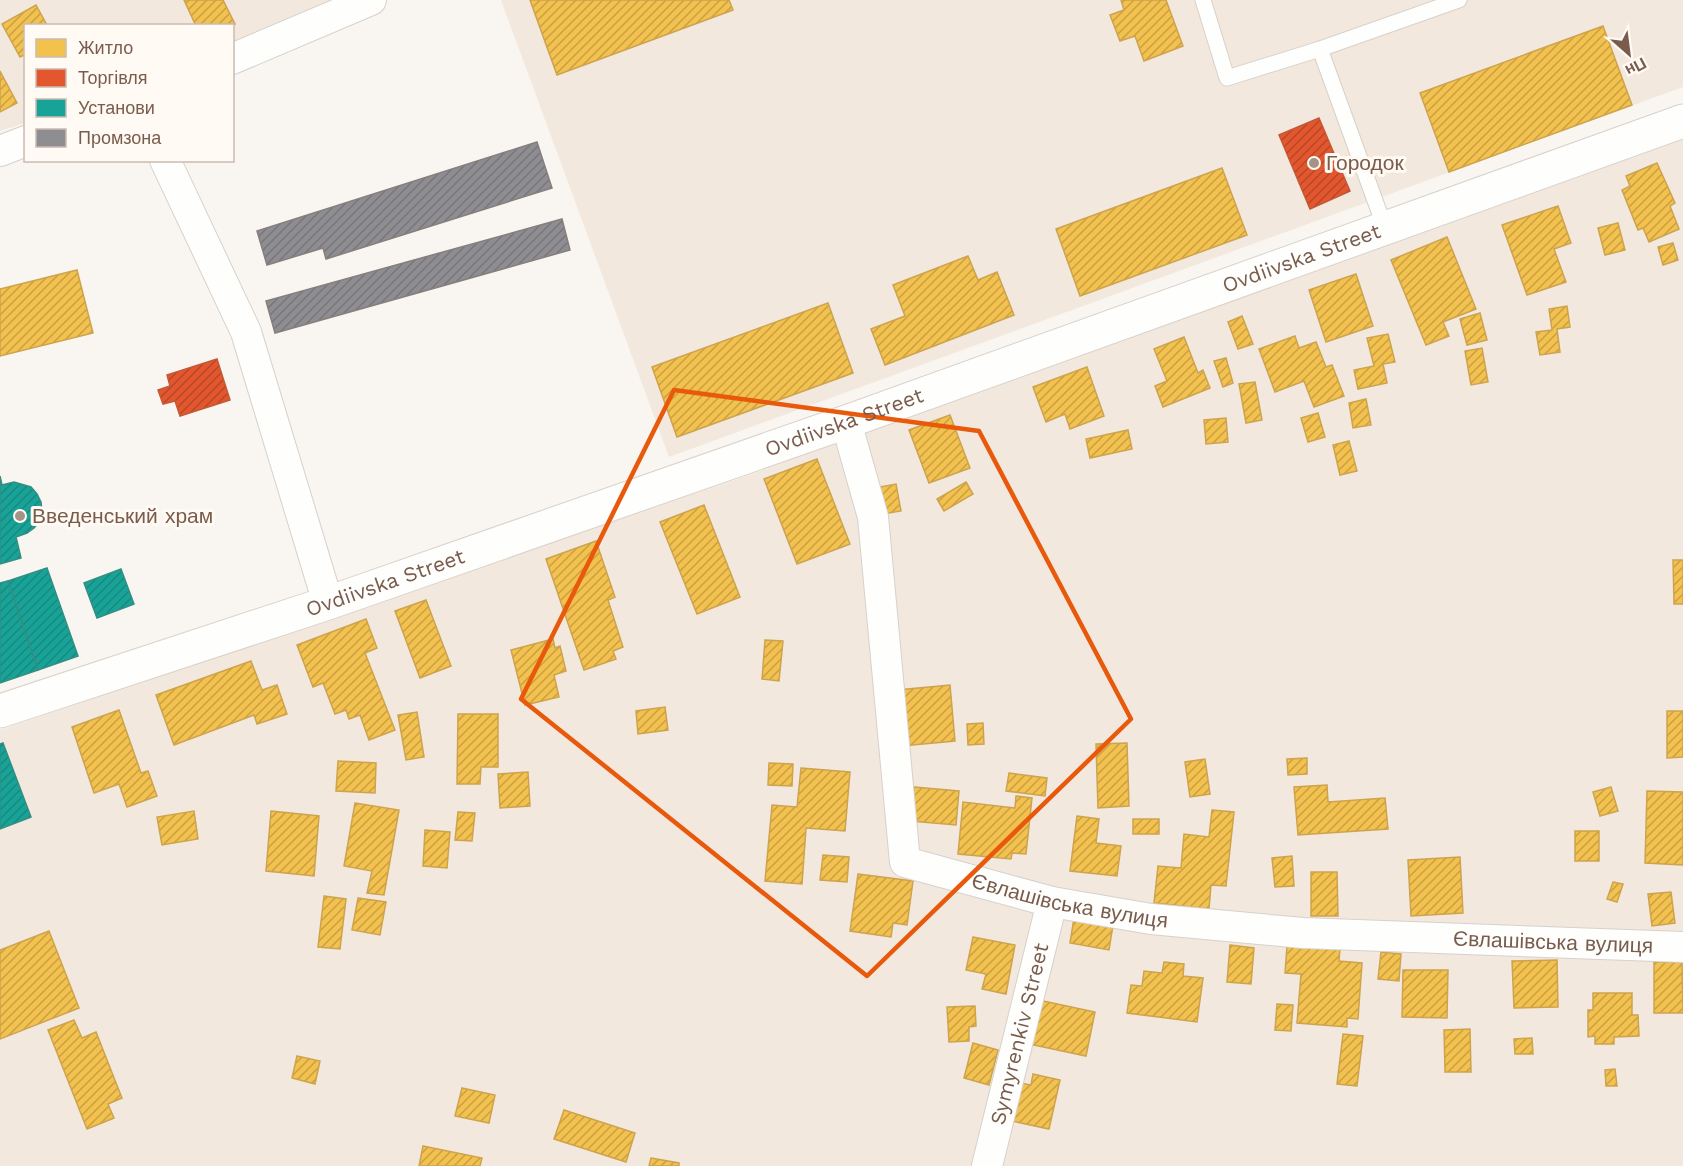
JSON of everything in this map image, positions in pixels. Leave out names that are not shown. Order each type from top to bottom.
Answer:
[{"type":"main road","name":"Ovdiivska Street","points":[[0,711],[328,603],[846,422],[1683,121]]},
{"type":"street","points":[[234,58],[371,0]]},
{"type":"street","points":[[0,151],[24,142]]},
{"type":"street","points":[[166,162],[246,332],[328,603]]},
{"type":"street","name":"Євлашівська вулиця","points":[[846,422],[873,517],[905,862],[1052,902],[1151,919],[1303,933],[1683,947]]},
{"type":"street","name":"Symyrenkiv Street","points":[[987,1166],[1052,902]]},
{"type":"lane","points":[[1203,0],[1227,78],[1320,49],[1459,0]]},
{"type":"lane","points":[[1320,49],[1385,228]]},
{"type":"highlighted area","points":[[674,390],[979,431],[1131,719],[867,976],[521,699]]},
{"type":"shaded area","points":[[0,0],[334,0],[234,43],[234,24],[24,24],[24,123],[0,131]]},
{"type":"shaded area","points":[[501,0],[1683,0],[1683,87],[669,457]]},
{"type":"shaded area","points":[[1683,136],[1683,1166],[0,1166],[0,730],[755,473]]},
{"type":"building: Житло","points":[[184,0],[223,0],[235,24],[234,24],[195,24]]},
{"type":"building: Житло","points":[[530,0],[729,0],[733,10],[557,75]]},
{"type":"building: Житло","points":[[1121,0],[1166,0],[1183,46],[1144,61],[1135,36],[1120,41],[1110,15],[1124,10]]},
{"type":"building: Житло","points":[[36,5],[46,24],[24,24],[24,55],[20,57],[2,24]]},
{"type":"building: Житло","points":[[1603,26],[1632,105],[1449,172],[1420,93]]},
{"type":"building: Житло","points":[[0,71],[17,103],[0,112]]},
{"type":"building: Житло","points":[[1657,163],[1675,203],[1670,206],[1679,229],[1649,242],[1643,228],[1638,230],[1622,190],[1630,186],[1626,176]]},
{"type":"building: Житло","points":[[1222,168],[1247,235],[1080,296],[1056,229]]},
{"type":"building: Житло","points":[[1558,206],[1571,243],[1554,249],[1566,282],[1527,295],[1502,225]]},
{"type":"building: Житло","points":[[1618,223],[1625,250],[1605,255],[1598,228]]},
{"type":"building: Житло","points":[[1447,237],[1476,309],[1443,322],[1449,336],[1426,345],[1391,260]]},
{"type":"building: Житло","points":[[1673,243],[1678,260],[1663,265],[1658,247]]},
{"type":"building: Житло","points":[[968,256],[978,280],[997,272],[1014,315],[885,365],[871,329],[905,316],[893,285]]},
{"type":"building: Житло","points":[[77,270],[93,333],[0,356],[0,289]]},
{"type":"building: Житло","points":[[1356,274],[1373,326],[1326,342],[1309,290]]},
{"type":"building: Житло","points":[[828,303],[853,373],[677,437],[652,367]]},
{"type":"building: Житло","points":[[1567,306],[1570,327],[1557,329],[1560,352],[1540,355],[1536,332],[1552,330],[1549,309]]},
{"type":"building: Житло","points":[[1480,313],[1487,340],[1467,345],[1460,319]]},
{"type":"building: Житло","points":[[1242,316],[1253,344],[1238,349],[1228,322]]},
{"type":"building: Житло","points":[[1388,334],[1395,362],[1383,364],[1387,383],[1358,389],[1354,370],[1374,366],[1367,338]]},
{"type":"building: Житло","points":[[1295,336],[1299,348],[1316,342],[1326,367],[1332,365],[1344,396],[1314,407],[1304,381],[1275,392],[1259,349]]},
{"type":"building: Житло","points":[[1184,337],[1198,373],[1203,370],[1210,388],[1163,407],[1155,386],[1167,381],[1154,349]]},
{"type":"building: Житло","points":[[1482,348],[1488,382],[1471,385],[1465,351]]},
{"type":"building: Житло","points":[[1226,358],[1233,383],[1223,387],[1214,361]]},
{"type":"building: Житло","points":[[1087,367],[1104,416],[1070,429],[1065,414],[1046,422],[1033,387]]},
{"type":"building: Житло","points":[[1255,382],[1262,420],[1246,423],[1239,384]]},
{"type":"building: Житло","points":[[1366,399],[1371,425],[1353,428],[1349,403]]},
{"type":"building: Житло","points":[[1318,413],[1325,437],[1308,442],[1301,418]]},
{"type":"building: Житло","points":[[950,415],[970,468],[929,483],[909,430]]},
{"type":"building: Житло","points":[[1226,418],[1228,442],[1206,444],[1204,420]]},
{"type":"building: Житло","points":[[1128,430],[1132,449],[1090,458],[1086,439]]},
{"type":"building: Житло","points":[[1349,441],[1357,471],[1340,475],[1333,445]]},
{"type":"building: Житло","points":[[817,459],[850,544],[797,564],[764,479]]},
{"type":"building: Житло","points":[[966,482],[973,494],[944,511],[937,499]]},
{"type":"building: Житло","points":[[896,484],[901,511],[878,515],[874,488]]},
{"type":"building: Житло","points":[[704,505],[740,597],[697,614],[660,522]]},
{"type":"building: Житло","points":[[596,541],[615,597],[608,600],[623,647],[613,651],[616,659],[584,670],[546,559]]},
{"type":"building: Житло","points":[[1673,560],[1683,560],[1683,604],[1674,604]]},
{"type":"building: Житло","points":[[426,600],[451,666],[420,678],[395,611]]},
{"type":"building: Житло","points":[[366,619],[377,648],[365,653],[395,730],[369,740],[360,715],[349,719],[346,710],[335,714],[323,683],[313,687],[297,645]]},
{"type":"building: Житло","points":[[553,639],[555,648],[560,646],[566,671],[554,675],[559,697],[525,705],[511,650]]},
{"type":"building: Житло","points":[[765,640],[783,641],[779,681],[762,679]]},
{"type":"building: Житло","points":[[251,661],[262,690],[277,685],[287,714],[257,724],[254,715],[174,745],[156,695]]},
{"type":"building: Житло","points":[[950,685],[955,741],[902,746],[897,690]]},
{"type":"building: Житло","points":[[665,707],[668,730],[638,734],[636,711]]},
{"type":"building: Житло","points":[[119,710],[141,773],[148,771],[157,796],[127,807],[119,784],[94,793],[72,727]]},
{"type":"building: Житло","points":[[1667,711],[1683,711],[1683,757],[1667,758]]},
{"type":"building: Житло","points":[[417,712],[424,757],[406,760],[398,715]]},
{"type":"building: Житло","points":[[458,714],[498,714],[498,767],[481,767],[480,784],[457,784]]},
{"type":"building: Житло","points":[[983,723],[984,744],[968,745],[967,724]]},
{"type":"building: Житло","points":[[1127,743],[1129,806],[1098,808],[1096,744]]},
{"type":"building: Житло","points":[[1307,758],[1307,774],[1288,775],[1287,759]]},
{"type":"building: Житло","points":[[1205,759],[1210,794],[1190,797],[1185,762]]},
{"type":"building: Житло","points":[[338,761],[376,763],[375,793],[336,791]]},
{"type":"building: Житло","points":[[769,763],[793,764],[792,786],[768,785]]},
{"type":"building: Житло","points":[[801,768],[850,772],[845,831],[806,828],[802,884],[765,881],[772,805],[797,807]]},
{"type":"building: Житло","points":[[528,772],[530,806],[500,808],[498,774]]},
{"type":"building: Житло","points":[[1009,773],[1047,778],[1045,796],[1006,791]]},
{"type":"building: Житло","points":[[1327,785],[1328,802],[1385,798],[1388,829],[1298,835],[1294,787]]},
{"type":"building: Житло","points":[[914,787],[959,791],[956,825],[911,821]]},
{"type":"building: Житло","points":[[1611,787],[1618,811],[1600,816],[1593,792]]},
{"type":"building: Житло","points":[[1647,791],[1683,792],[1683,865],[1645,863]]},
{"type":"building: Житло","points":[[1016,796],[1032,798],[1026,854],[1012,853],[1011,859],[958,854],[963,802],[1015,808]]},
{"type":"building: Житло","points":[[355,803],[399,810],[384,895],[367,893],[372,871],[344,866]]},
{"type":"building: Житло","points":[[1212,810],[1234,812],[1226,886],[1211,885],[1209,909],[1154,903],[1158,866],[1181,868],[1184,834],[1209,837]]},
{"type":"building: Житло","points":[[194,811],[198,839],[162,845],[157,817]]},
{"type":"building: Житло","points":[[271,811],[319,816],[314,876],[266,871]]},
{"type":"building: Житло","points":[[458,812],[475,813],[472,841],[455,840]]},
{"type":"building: Житло","points":[[1077,816],[1099,819],[1096,843],[1121,846],[1117,876],[1070,871]]},
{"type":"building: Житло","points":[[1133,819],[1159,819],[1159,834],[1133,834]]},
{"type":"building: Житло","points":[[425,830],[450,832],[447,868],[423,866]]},
{"type":"building: Житло","points":[[1575,831],[1599,831],[1599,861],[1575,861]]},
{"type":"building: Житло","points":[[823,855],[849,857],[847,882],[820,880]]},
{"type":"building: Житло","points":[[1292,856],[1294,886],[1275,887],[1272,858]]},
{"type":"building: Житло","points":[[1460,857],[1463,913],[1411,916],[1408,860]]},
{"type":"building: Житло","points":[[1311,872],[1337,872],[1338,916],[1311,916]]},
{"type":"building: Житло","points":[[858,874],[913,881],[907,925],[893,923],[891,937],[850,931]]},
{"type":"building: Житло","points":[[1613,882],[1623,884],[1617,902],[1607,899]]},
{"type":"building: Житло","points":[[1671,892],[1675,923],[1652,926],[1648,894]]},
{"type":"building: Житло","points":[[324,896],[346,899],[340,949],[318,947]]},
{"type":"building: Житло","points":[[358,898],[386,902],[380,935],[352,930]]},
{"type":"building: Житло","points":[[1074,918],[1113,925],[1109,950],[1070,943]]},
{"type":"building: Житло","points":[[49,931],[79,1008],[0,1039],[0,950]]},
{"type":"building: Житло","points":[[973,937],[1015,945],[1006,994],[982,989],[986,974],[966,970]]},
{"type":"building: Житло","points":[[1230,945],[1254,948],[1251,984],[1227,982]]},
{"type":"building: Житло","points":[[1287,946],[1340,949],[1339,961],[1362,963],[1358,1019],[1347,1018],[1347,1027],[1297,1023],[1301,974],[1285,973]]},
{"type":"building: Житло","points":[[1381,952],[1401,954],[1399,981],[1378,979]]},
{"type":"building: Житло","points":[[1557,960],[1558,1007],[1514,1008],[1512,961]]},
{"type":"building: Житло","points":[[1164,962],[1184,964],[1183,976],[1203,978],[1197,1022],[1127,1013],[1131,985],[1142,986],[1144,971],[1162,973]]},
{"type":"building: Житло","points":[[1654,962],[1682,962],[1683,1013],[1654,1013]]},
{"type":"building: Житло","points":[[1403,970],[1448,970],[1447,1018],[1402,1017]]},
{"type":"building: Житло","points":[[1593,993],[1632,993],[1632,1015],[1638,1015],[1639,1036],[1614,1037],[1614,1044],[1595,1044],[1595,1036],[1588,1037],[1588,1010],[1593,1010]]},
{"type":"building: Житло","points":[[1034,999],[1095,1012],[1086,1056],[1024,1043]]},
{"type":"building: Житло","points":[[1277,1004],[1293,1005],[1291,1031],[1275,1030]]},
{"type":"building: Житло","points":[[975,1006],[976,1026],[969,1027],[969,1041],[949,1042],[947,1007]]},
{"type":"building: Житло","points":[[74,1020],[82,1038],[96,1032],[122,1098],[108,1104],[114,1118],[87,1129],[48,1030]]},
{"type":"building: Житло","points":[[1470,1029],[1471,1072],[1445,1072],[1444,1030]]},
{"type":"building: Житло","points":[[1343,1034],[1363,1036],[1357,1086],[1337,1084]]},
{"type":"building: Житло","points":[[1532,1038],[1533,1054],[1515,1054],[1514,1039]]},
{"type":"building: Житло","points":[[973,1043],[998,1050],[989,1085],[964,1078]]},
{"type":"building: Житло","points":[[297,1056],[320,1061],[315,1084],[292,1078]]},
{"type":"building: Житло","points":[[1615,1069],[1617,1086],[1606,1086],[1605,1070]]},
{"type":"building: Житло","points":[[1033,1074],[1060,1080],[1049,1129],[1007,1120],[1014,1082],[1031,1085]]},
{"type":"building: Житло","points":[[462,1088],[495,1095],[489,1123],[455,1116]]},
{"type":"building: Житло","points":[[564,1110],[635,1133],[626,1162],[554,1139]]},
{"type":"building: Житло","points":[[423,1146],[482,1158],[480,1166],[419,1166]]},
{"type":"building: Житло","points":[[651,1158],[679,1163],[679,1166],[649,1166]]},
{"type":"building: Торгівля","name":"Городок","points":[[1319,118],[1350,191],[1310,209],[1279,135]]},
{"type":"building: Торгівля","points":[[217,359],[230,400],[180,416],[175,401],[163,404],[158,390],[170,386],[167,375]]},
{"type":"building: Установи","name":"Введенський храм","points":[[0,476],[2,485],[14,482],[31,487],[41,502],[42,511],[40,521],[34,528],[16,537],[21,558],[0,564]]},
{"type":"building: Установи","points":[[47,568],[78,656],[38,670],[8,581]]},
{"type":"building: Установи","points":[[121,569],[134,604],[97,618],[84,583]]},
{"type":"building: Установи","points":[[8,581],[38,670],[0,683],[0,583]]},
{"type":"building: Установи","points":[[3,743],[31,817],[0,829],[0,744]]},
{"type":"building: Промзона","points":[[537,142],[552,188],[326,259],[323,248],[267,265],[257,231]]},
{"type":"building: Промзона","points":[[562,219],[570,250],[275,333],[266,301]]},
{"type":"place","name":"Городок","points":[[1314,163]]},
{"type":"place","name":"Введенський храм","points":[[20,516]]}]
